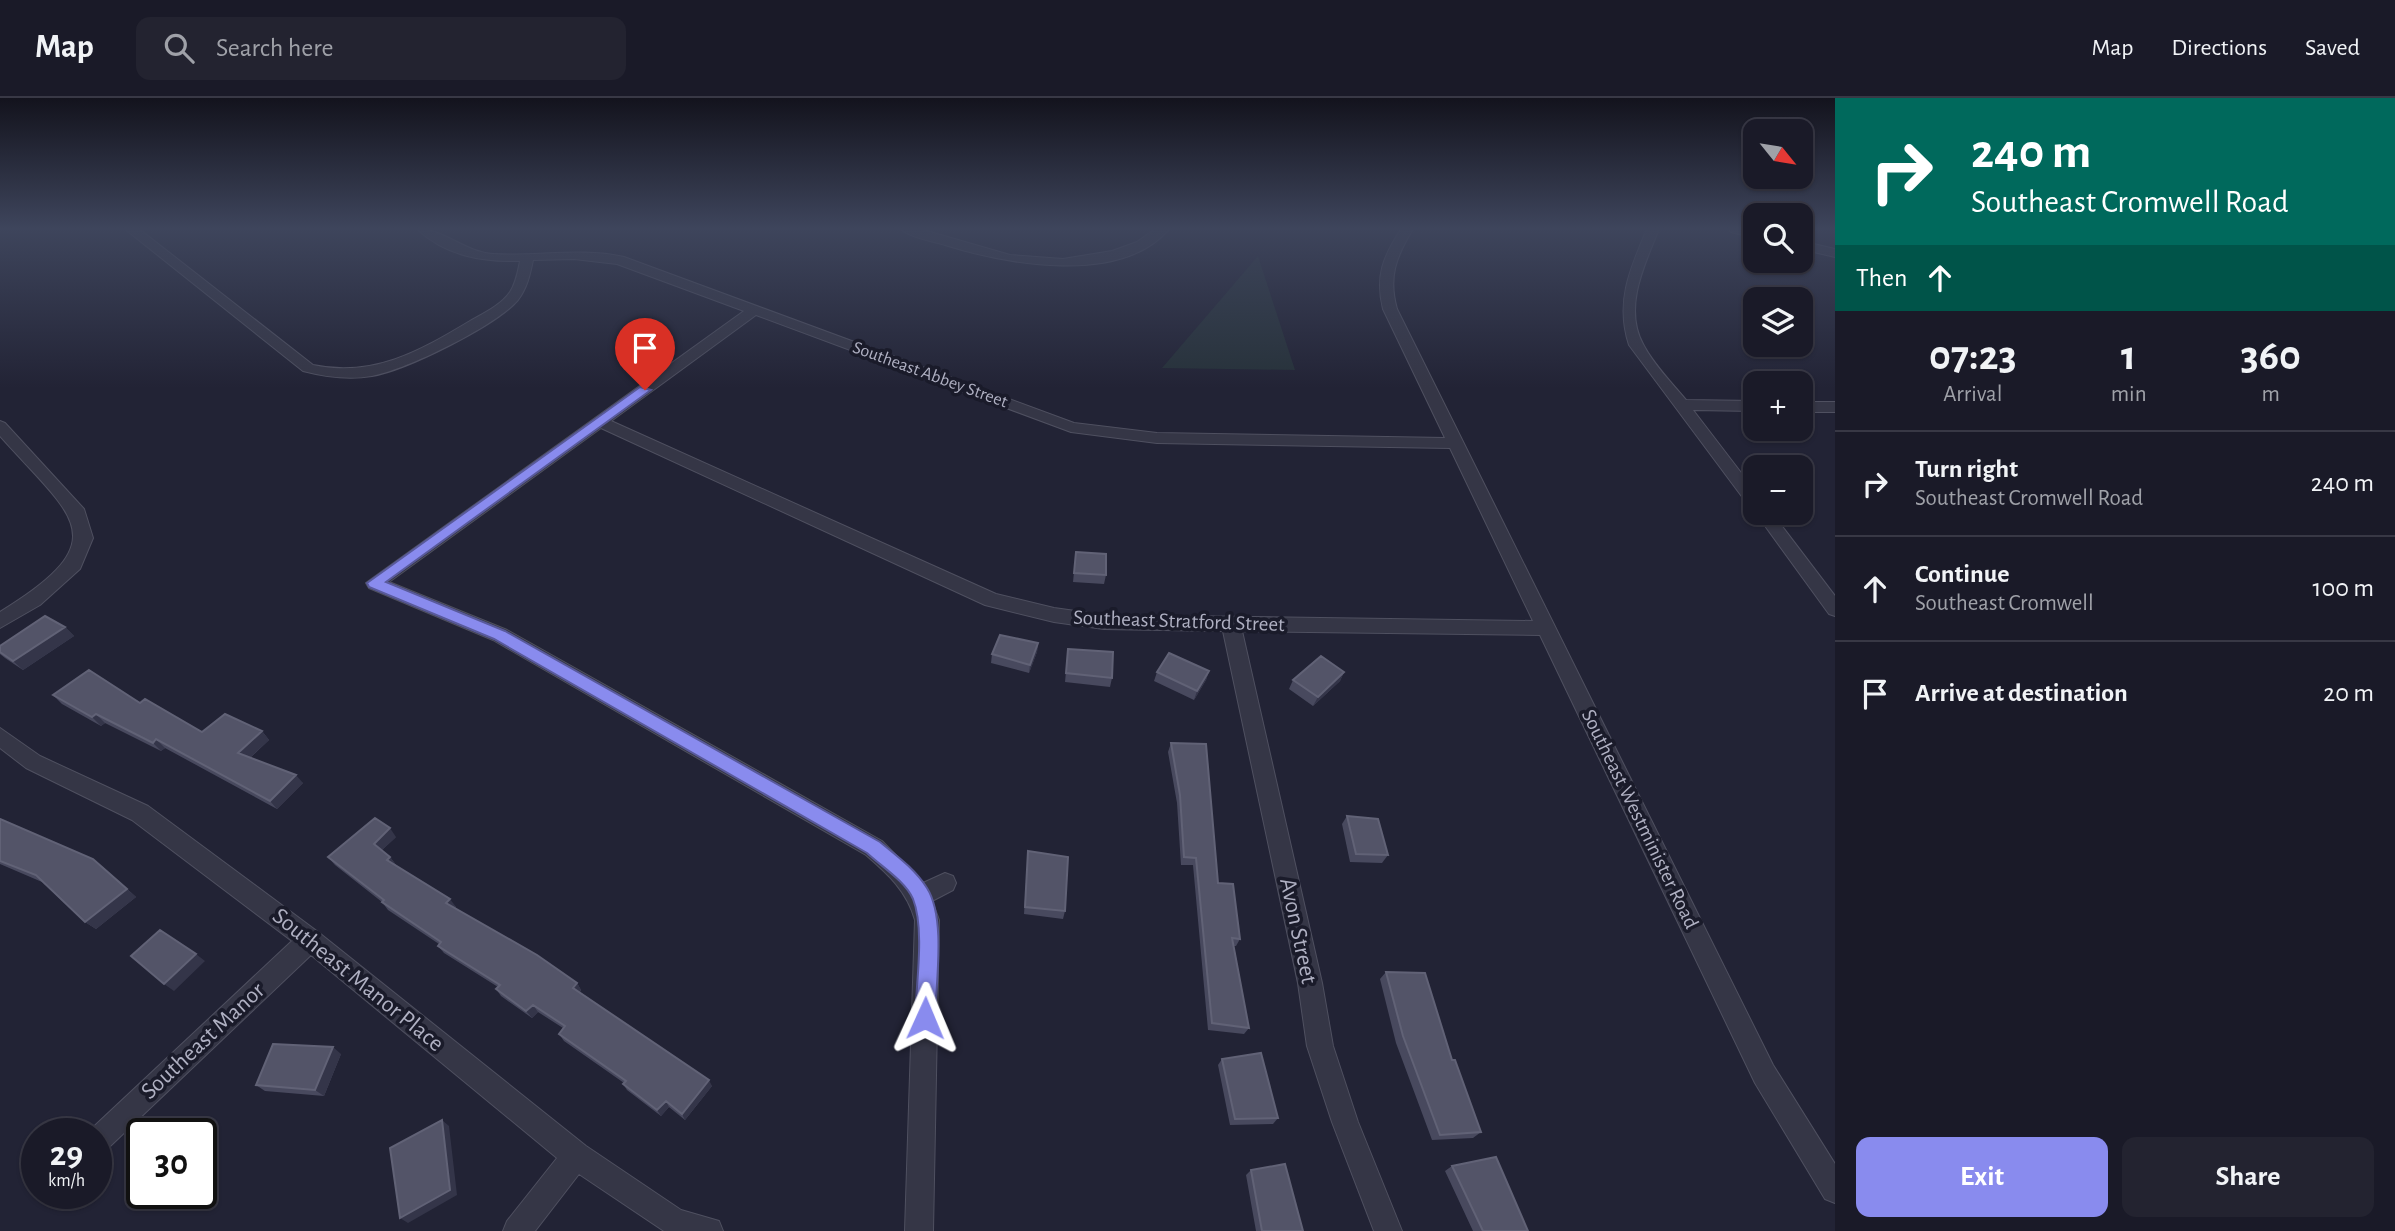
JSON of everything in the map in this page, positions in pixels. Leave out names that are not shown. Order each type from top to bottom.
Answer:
[{"type":"street","points":[[198,282],[308,368],[359,382],[426,354],[512,298],[520,282]]},
{"type":"street","name":"Southeast Abbey Street","points":[[678,282],[1071,427],[1094,432],[1157,438],[1455,443]]},
{"type":"street","points":[[1384,282],[1390,309],[1455,443]]},
{"type":"street","points":[[1634,282],[1627,300],[1628,328],[1636,345],[1743,486]]},
{"type":"street","points":[[754,310],[374,583],[500,635],[874,848],[909,879],[921,895],[927,920],[919,1231]]},
{"type":"street","points":[[1683,405],[1743,406]]},
{"type":"street","points":[[1813,407],[1835,407]]},
{"type":"street","name":"Southeast Stratford Street","points":[[601,422],[991,600],[1054,615],[1104,622],[1547,628]]},
{"type":"street","points":[[0,426],[78,513],[84,538],[74,565],[34,600],[0,621]]},
{"type":"street","name":"Southeast Westminister Road","points":[[1455,443],[1764,1074],[1835,1189]]},
{"type":"street","points":[[1772,525],[1835,609]]},
{"type":"street","points":[[1815,581],[1835,582]]},
{"type":"street","name":"Avon Street","points":[[1231,624],[1310,983],[1320,1046],[1345,1122],[1388,1231]]},
{"type":"street","name":"Southeast Manor Place","points":[[0,736],[33,762],[140,813],[310,940],[576,1156],[675,1222],[709,1231]]},
{"type":"street","points":[[921,895],[945,883]]},
{"type":"street","name":"Southeast Manor","points":[[112,1127],[310,940]]},
{"type":"street","points":[[517,1231],[576,1156]]},
{"type":"shaded area","points":[[1236,282],[1266,282],[1295,370],[1162,368]]},
{"type":"building","points":[[1076,552],[1106,554],[1106,575],[1074,573]]},
{"type":"building","points":[[45,616],[65,627],[13,661],[0,652],[0,646]]},
{"type":"building","points":[[1000,635],[1038,643],[1030,665],[992,654]]},
{"type":"building","points":[[1068,649],[1113,652],[1112,678],[1066,673]]},
{"type":"building","points":[[1169,653],[1209,671],[1197,691],[1157,672]]},
{"type":"building","points":[[1321,656],[1344,672],[1318,697],[1293,680]]},
{"type":"building","points":[[89,670],[140,703],[145,699],[202,732],[225,714],[262,731],[238,753],[296,775],[270,801],[156,739],[153,743],[96,714],[92,717],[53,695]]},
{"type":"building","points":[[1171,743],[1206,744],[1218,883],[1233,884],[1240,939],[1232,938],[1249,1028],[1212,1023],[1196,858],[1184,857],[1180,795]]},
{"type":"building","points":[[1347,816],[1378,819],[1388,855],[1356,854]]},
{"type":"building","points":[[375,818],[390,828],[374,844],[390,857],[387,860],[450,899],[446,903],[537,955],[577,983],[573,988],[709,1080],[682,1114],[666,1101],[657,1110],[623,1084],[626,1081],[559,1034],[565,1026],[533,1005],[526,1011],[496,989],[500,985],[438,946],[441,942],[382,902],[384,900],[328,857]]},
{"type":"building","points":[[0,819],[93,859],[127,889],[85,922],[36,875],[0,861]]},
{"type":"building","points":[[1028,851],[1068,857],[1065,911],[1025,907]]},
{"type":"building","points":[[160,930],[196,954],[164,984],[131,956]]},
{"type":"building","points":[[1386,972],[1425,973],[1452,1060],[1455,1060],[1481,1132],[1440,1135],[1403,1036]]},
{"type":"building","points":[[273,1044],[333,1047],[315,1090],[256,1085]]},
{"type":"building","points":[[1261,1053],[1278,1118],[1235,1119],[1222,1059]]},
{"type":"building","points":[[442,1120],[450,1190],[400,1218],[390,1148]]},
{"type":"building","points":[[1496,1157],[1528,1231],[1483,1231],[1452,1166]]},
{"type":"building","points":[[1285,1164],[1303,1231],[1262,1231],[1251,1170]]},
{"type":"route","points":[[645,390],[374,583],[500,635],[874,848],[909,879],[921,895],[927,920],[925,1018]]}]
